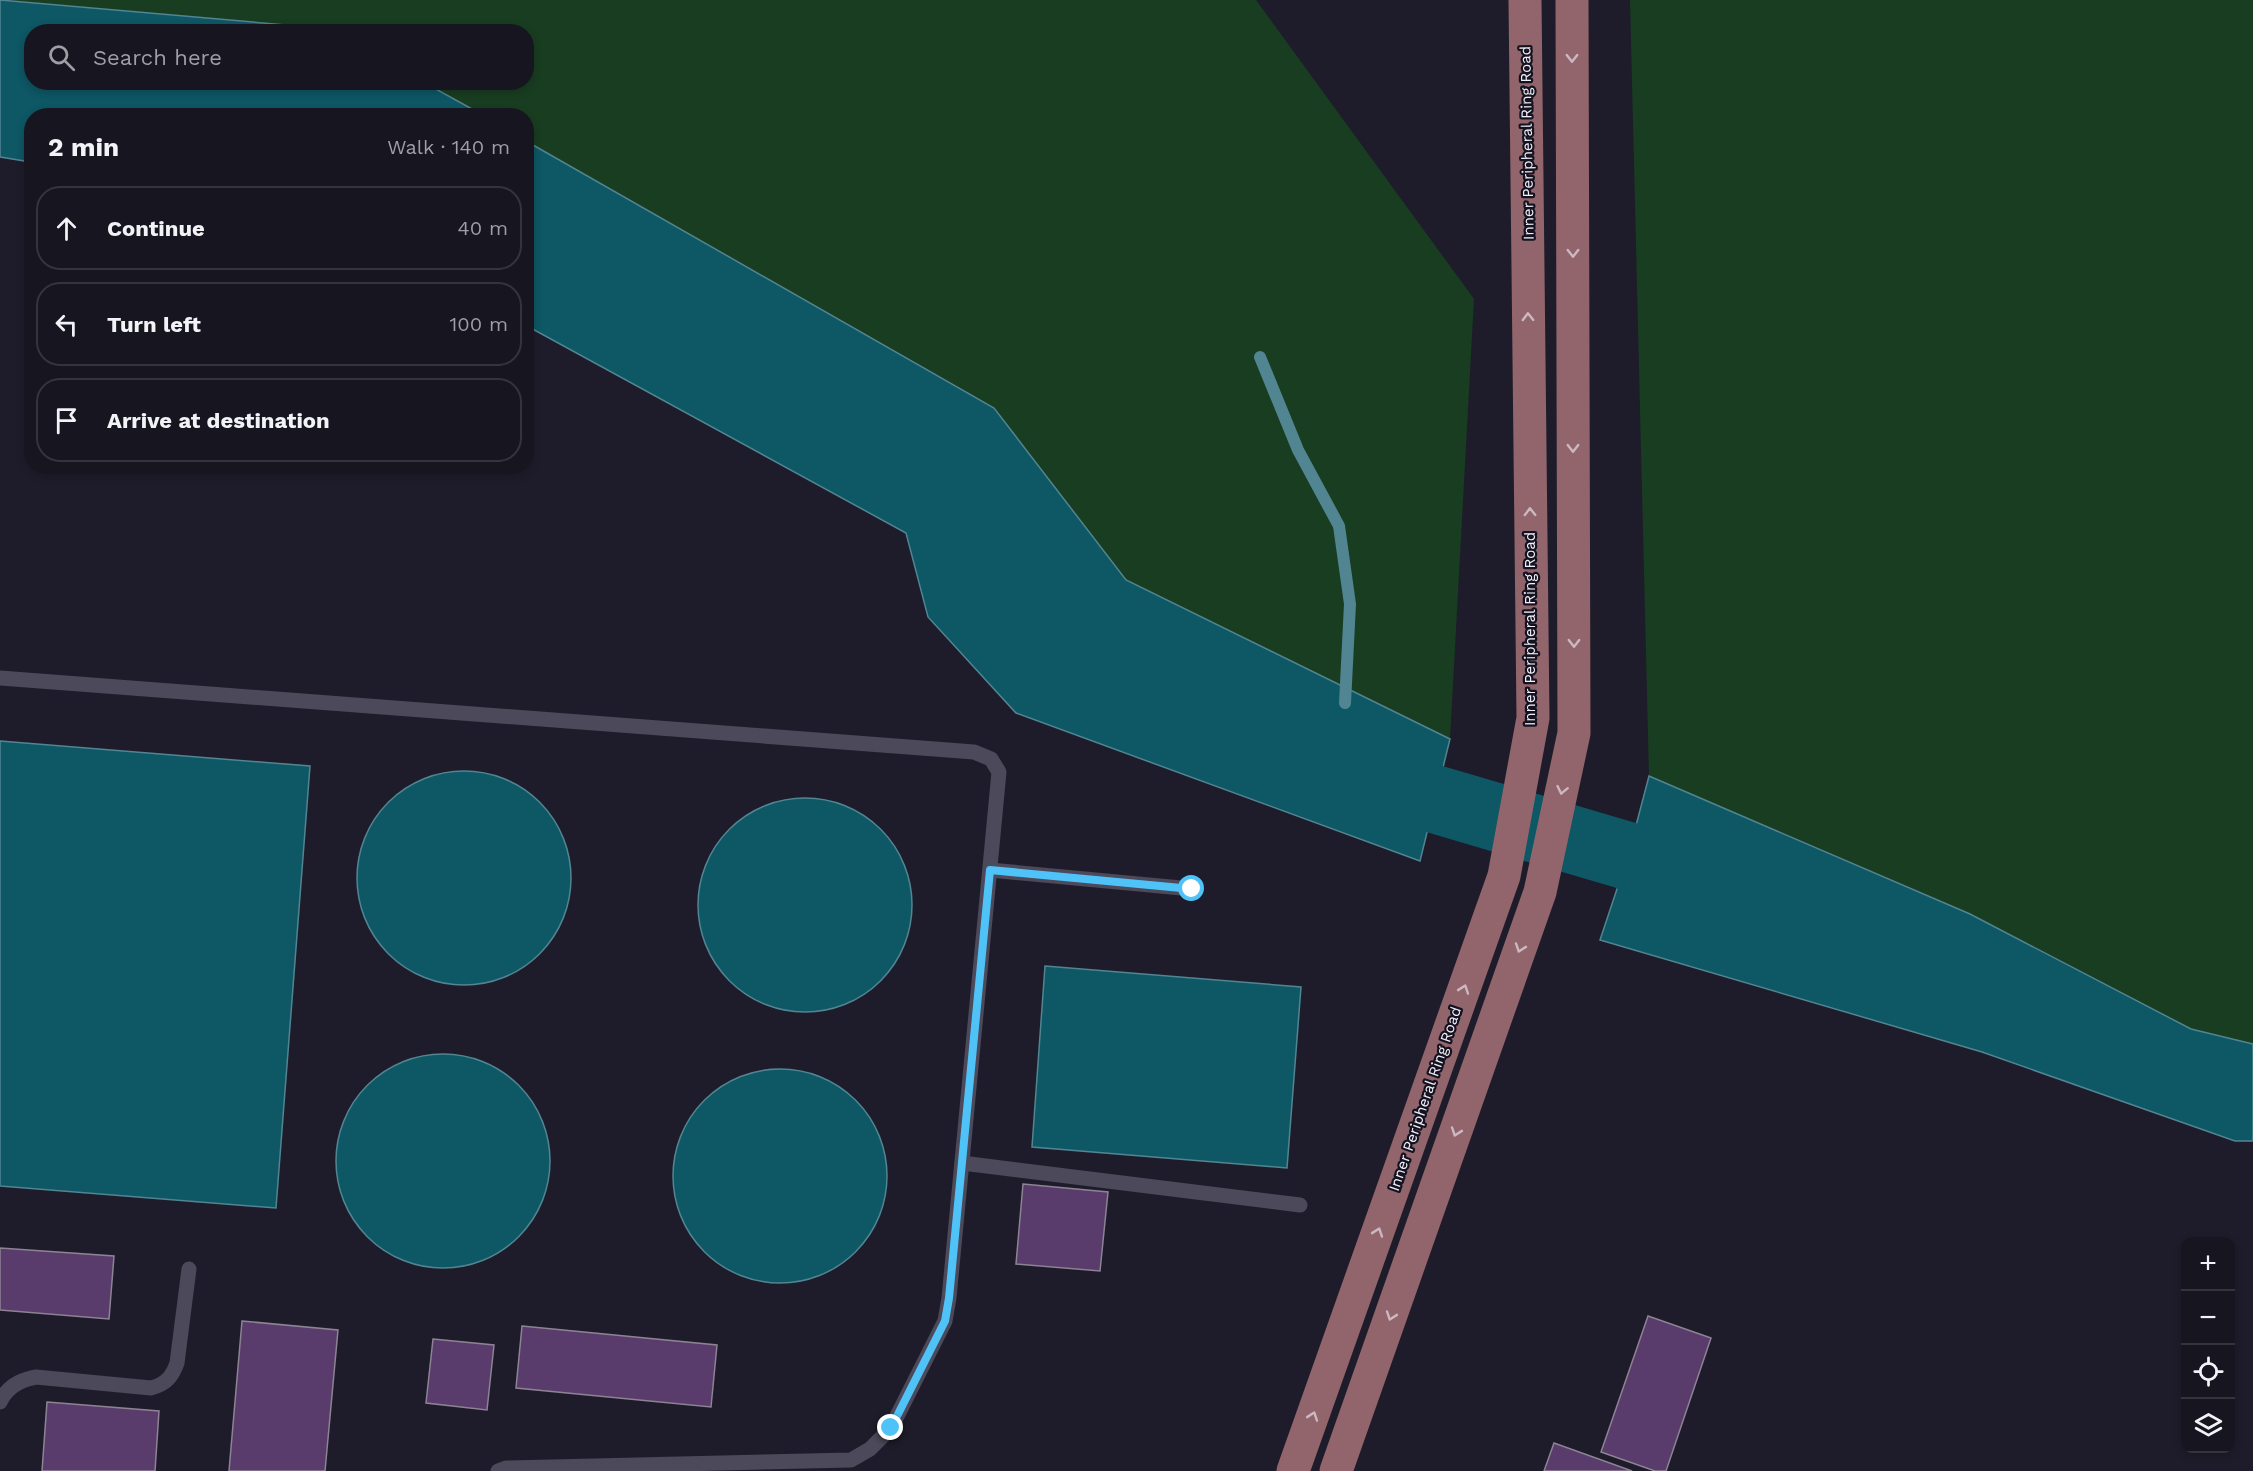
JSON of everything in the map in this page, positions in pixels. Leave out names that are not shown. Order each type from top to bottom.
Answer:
[{"type":"main road","name":"Inner Peripheral Ring Road","points":[[1293,1471],[1504,876],[1533,718],[1525,0]]},
{"type":"main road","points":[[1336,1471],[1540,892],[1574,733],[1572,0]]},
{"type":"lane","points":[[0,678],[974,752],[991,759],[999,772],[949,1298],[945,1321],[891,1428],[870,1449],[851,1460],[506,1468],[498,1471]]},
{"type":"lane","points":[[990,870],[1192,889]]},
{"type":"lane","points":[[962,1163],[1300,1205]]},
{"type":"lane","points":[[0,1402],[11,1387],[23,1379],[36,1377],[151,1388],[166,1382],[177,1363],[189,1269]]},
{"type":"green space","points":[[5,0],[1256,0],[1474,299],[1450,739],[1126,580],[994,408],[534,145],[534,108],[470,108],[438,90],[534,90],[534,24],[276,24]]},
{"type":"green space","points":[[1630,0],[2253,0],[2253,1044],[2191,1029],[1970,914],[1649,776]]},
{"type":"water","points":[[0,0],[275,24],[24,24],[24,90],[438,90],[470,108],[24,108],[24,161],[0,157]]},
{"type":"water","points":[[534,146],[994,408],[1126,580],[1450,739],[1420,861],[1016,713],[928,617],[906,533],[534,330]]},
{"type":"water","points":[[0,741],[310,766],[276,1208],[0,1186]]},
{"type":"water","points":[[464,771],[485,773],[505,779],[523,789],[546,810],[563,837],[569,857],[571,878],[569,899],[563,919],[553,937],[532,960],[505,977],[485,983],[464,985],[443,983],[423,977],[405,967],[382,946],[365,919],[359,899],[357,878],[359,857],[365,837],[375,819],[396,796],[423,779],[443,773]]},
{"type":"water","points":[[1649,776],[1970,914],[2191,1029],[2253,1044],[2253,1141],[2235,1141],[1982,1052],[1600,940],[1628,856]]},
{"type":"water","points":[[805,798],[826,800],[846,806],[864,816],[887,837],[904,864],[910,884],[912,905],[910,926],[904,946],[894,964],[873,987],[846,1004],[826,1010],[805,1012],[784,1010],[764,1004],[746,994],[723,973],[706,946],[700,926],[698,905],[700,884],[706,864],[716,846],[737,823],[764,806],[784,800]]},
{"type":"water","points":[[1045,966],[1301,987],[1287,1168],[1032,1147]]},
{"type":"water","points":[[443,1054],[464,1056],[484,1062],[502,1072],[525,1093],[542,1120],[548,1140],[550,1161],[548,1182],[542,1202],[532,1220],[511,1243],[484,1260],[464,1266],[443,1268],[422,1266],[402,1260],[384,1250],[361,1229],[344,1202],[338,1182],[336,1161],[338,1140],[344,1120],[354,1102],[375,1079],[402,1062],[422,1056]]},
{"type":"water","points":[[780,1069],[801,1071],[821,1077],[839,1087],[862,1108],[879,1135],[885,1155],[887,1176],[885,1197],[879,1217],[869,1235],[848,1258],[821,1275],[801,1281],[780,1283],[759,1281],[739,1275],[721,1265],[698,1244],[681,1217],[675,1197],[673,1176],[675,1155],[681,1135],[691,1117],[712,1094],[739,1077],[759,1071]]},
{"type":"building","points":[[1023,1184],[1108,1192],[1100,1271],[1016,1264]]},
{"type":"building","points":[[0,1248],[114,1256],[109,1319],[0,1310]]},
{"type":"building","points":[[1648,1316],[1711,1338],[1666,1471],[1655,1471],[1601,1452]]},
{"type":"building","points":[[242,1321],[338,1330],[325,1471],[229,1471]]},
{"type":"building","points":[[522,1326],[717,1345],[711,1407],[516,1388]]},
{"type":"building","points":[[433,1339],[494,1345],[487,1410],[426,1403]]},
{"type":"building","points":[[47,1402],[159,1411],[155,1471],[42,1471]]},
{"type":"building","points":[[1554,1443],[1632,1471],[1544,1471]]},
{"type":"waterway","points":[[1260,357],[1298,450],[1339,526],[1350,604],[1345,703]]},
{"type":"waterway","points":[[1346,773],[1628,856],[1712,896]]},
{"type":"route","points":[[891,1428],[945,1321],[990,870],[1192,889]]}]
